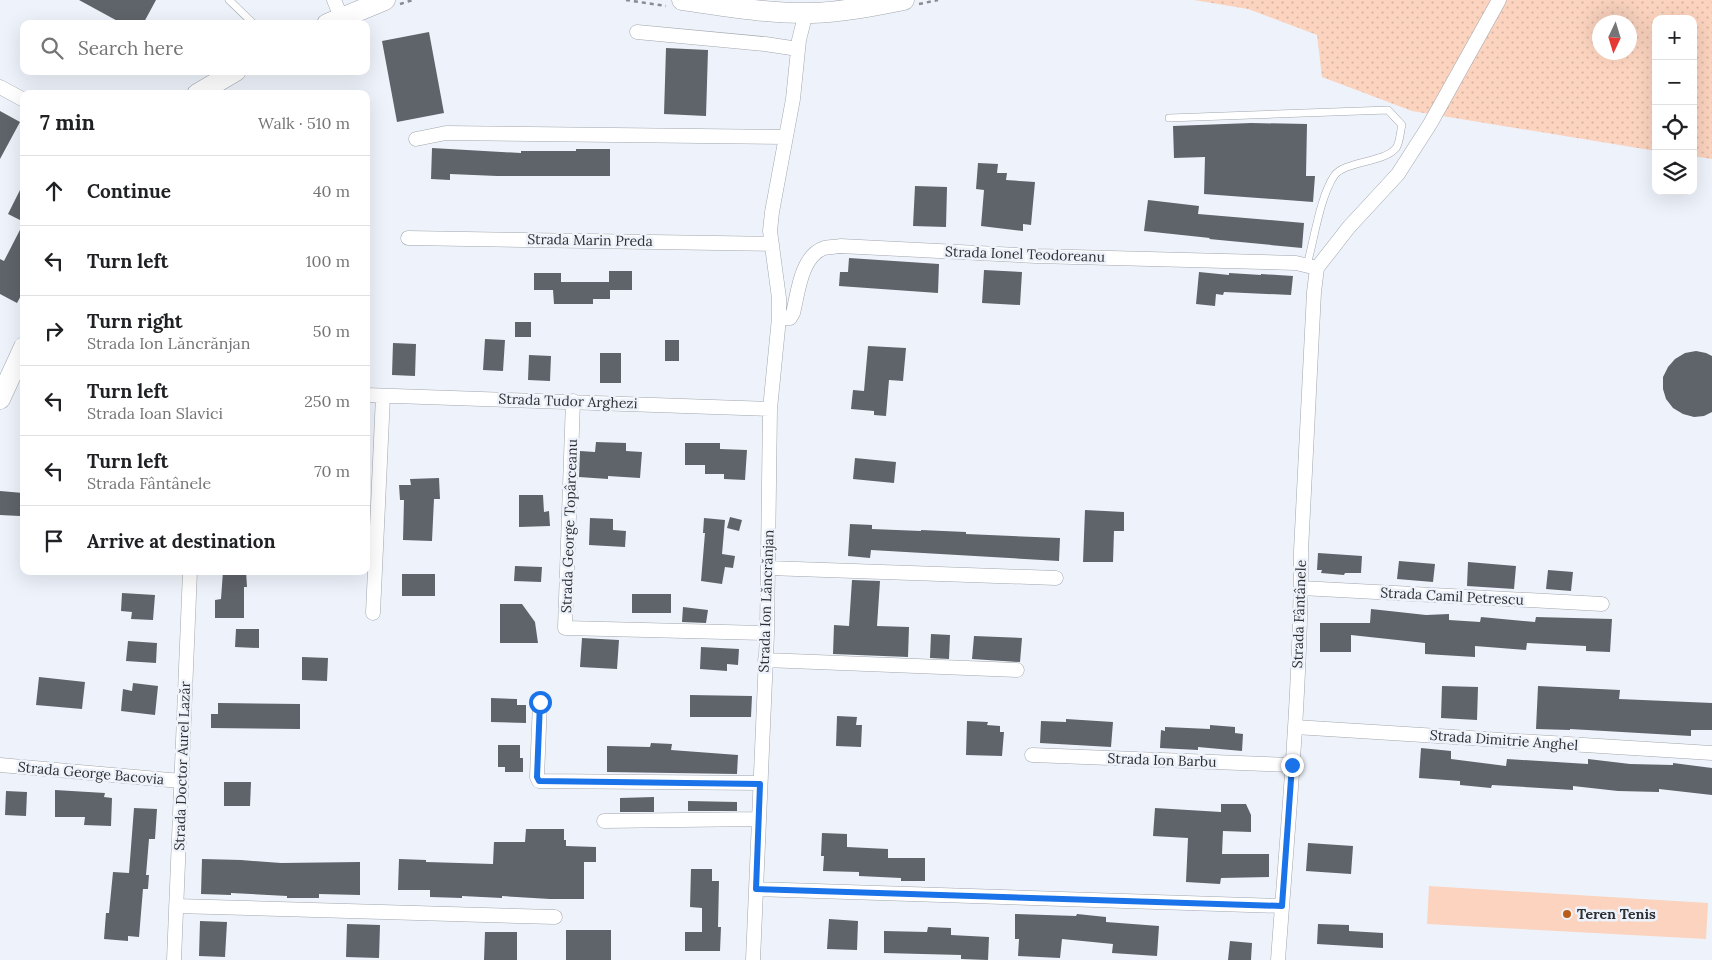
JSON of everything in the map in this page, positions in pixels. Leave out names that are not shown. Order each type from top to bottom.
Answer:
[{"type":"main road","points":[[334,13],[385,0]]},
{"type":"main road","points":[[682,0],[760,11],[801,12],[863,8],[904,0]]},
{"type":"main road","points":[[204,90],[229,75]]},
{"type":"main road","points":[[0,399],[5,372],[20,356]]},
{"type":"street","points":[[1312,266],[1398,174],[1430,124],[1499,0]]},
{"type":"street","name":"Strada Ion Lăncrănjan","points":[[753,960],[767,633],[770,409],[779,318],[779,298],[770,231],[799,45],[796,20],[801,12]]},
{"type":"street","points":[[637,32],[765,44],[799,45]]},
{"type":"street","points":[[0,88],[20,98]]},
{"type":"street","points":[[416,139],[446,133],[786,137]]},
{"type":"street","name":"Strada Marin Preda","points":[[408,238],[772,244]]},
{"type":"street","name":"Strada Ionel Teodoreanu","points":[[779,318],[790,318],[794,313],[801,274],[811,259],[823,248],[840,246],[1036,256],[1312,266]]},
{"type":"street","name":"Strada Fântânele","points":[[1278,960],[1295,727],[1301,551],[1314,292],[1312,266]]},
{"type":"street","name":"Strada Tudor Arghezi","points":[[370,395],[770,409]]},
{"type":"street","points":[[373,613],[383,396]]},
{"type":"street","name":"Strada George Topârceanu","points":[[574,401],[564,628],[767,633]]},
{"type":"street","points":[[768,568],[1056,578]]},
{"type":"street","name":"Strada Doctor Aurel Lazăr","points":[[174,960],[190,575]]},
{"type":"street","name":"Strada Camil Petrescu","points":[[1301,588],[1602,604]]},
{"type":"street","points":[[765,660],[1018,670]]},
{"type":"street","points":[[540,702],[537,777],[539,781],[760,784]]},
{"type":"street","name":"Strada Dimitrie Anghel","points":[[1295,727],[1712,754]]},
{"type":"street","name":"Strada Ion Barbu","points":[[1032,755],[1292,765]]},
{"type":"street","name":"Strada George Bacovia","points":[[0,765],[181,780]]},
{"type":"street","points":[[604,821],[758,820]]},
{"type":"street","points":[[756,889],[1282,906]]},
{"type":"street","points":[[176,906],[555,917]]},
{"type":"lane","points":[[229,0],[250,20]]},
{"type":"lane","points":[[1169,118],[1388,110],[1402,125],[1397,147],[1388,154],[1334,174],[1322,204],[1312,266]]},
{"type":"shaded area","points":[[1194,0],[1712,0],[1712,159],[1697,157],[1697,15],[1652,15],[1652,150],[1412,111],[1322,77],[1317,35],[1248,9]]},
{"type":"shaded area","name":"Teren Tenis","points":[[1429,886],[1708,903],[1706,939],[1427,924]]},
{"type":"building","points":[[79,0],[156,0],[145,20],[116,20]]},
{"type":"building","points":[[429,32],[444,113],[397,122],[382,41]]},
{"type":"building","points":[[666,48],[708,50],[706,116],[664,114]]},
{"type":"building","points":[[0,111],[20,122],[0,159]]},
{"type":"building","points":[[1251,123],[1307,124],[1306,176],[1315,176],[1313,202],[1204,194],[1205,157],[1174,158],[1173,126]]},
{"type":"building","points":[[432,148],[521,153],[521,151],[610,149],[610,176],[450,174],[450,180],[431,179]]},
{"type":"building","points":[[978,163],[998,164],[997,173],[1007,173],[1006,180],[1035,182],[1031,225],[1023,224],[1023,231],[981,226],[984,190],[976,189]]},
{"type":"building","points":[[915,186],[947,187],[946,227],[913,226]]},
{"type":"building","points":[[20,190],[20,220],[8,214]]},
{"type":"building","points":[[1148,200],[1199,206],[1198,214],[1304,223],[1302,248],[1144,231]]},
{"type":"building","points":[[20,230],[20,297],[17,303],[0,294],[0,259],[4,261]]},
{"type":"building","points":[[849,258],[939,264],[938,293],[839,286],[840,272],[848,272]]},
{"type":"building","points":[[984,270],[1022,272],[1020,305],[982,303]]},
{"type":"building","points":[[609,271],[632,271],[632,290],[610,290],[610,299],[593,299],[593,304],[554,304],[553,290],[534,290],[534,273],[561,273],[561,282],[609,282]]},
{"type":"building","points":[[1199,272],[1229,275],[1229,273],[1293,276],[1291,295],[1224,292],[1223,295],[1216,294],[1215,306],[1196,304]]},
{"type":"building","points":[[515,322],[531,322],[531,337],[515,337]]},
{"type":"building","points":[[485,339],[505,340],[503,371],[483,370]]},
{"type":"building","points":[[665,340],[679,340],[679,361],[665,361]]},
{"type":"building","points":[[393,343],[416,344],[415,376],[392,375]]},
{"type":"building","points":[[868,346],[906,348],[903,381],[889,380],[886,416],[874,415],[874,411],[851,409],[853,390],[864,391]]},
{"type":"building","points":[[1696,351],[1712,356],[1712,412],[1704,416],[1694,417],[1683,414],[1673,408],[1666,399],[1663,389],[1663,377],[1675,359],[1685,353]]},
{"type":"building","points":[[600,353],[621,353],[621,383],[600,383]]},
{"type":"building","points":[[529,355],[551,356],[550,381],[528,380]]},
{"type":"building","points":[[596,442],[626,443],[626,451],[642,452],[640,478],[608,476],[608,479],[579,477],[580,451],[595,452]]},
{"type":"building","points":[[685,443],[720,443],[720,449],[747,450],[745,480],[724,479],[724,474],[705,474],[705,465],[685,465]]},
{"type":"building","points":[[855,458],[896,462],[894,483],[853,479]]},
{"type":"building","points":[[439,478],[440,499],[434,499],[432,541],[403,540],[404,500],[400,500],[399,485],[411,485],[410,479]]},
{"type":"building","points":[[0,491],[20,493],[20,516],[0,515]]},
{"type":"building","points":[[519,495],[543,495],[544,512],[549,511],[550,526],[519,527]]},
{"type":"building","points":[[1085,510],[1124,512],[1124,531],[1114,531],[1113,562],[1083,562]]},
{"type":"building","points":[[730,517],[742,520],[739,531],[727,528]]},
{"type":"building","points":[[590,518],[613,519],[613,530],[626,531],[625,547],[589,545]]},
{"type":"building","points":[[704,518],[725,520],[722,554],[735,556],[733,568],[725,567],[722,584],[701,581],[705,533],[703,533]]},
{"type":"building","points":[[850,524],[872,525],[872,529],[1060,538],[1059,561],[871,550],[870,558],[848,556]]},
{"type":"building","points":[[1318,553],[1362,556],[1361,573],[1345,573],[1344,575],[1321,573],[1322,570],[1317,570]]},
{"type":"building","points":[[1399,561],[1435,564],[1433,582],[1397,579]]},
{"type":"building","points":[[1468,562],[1516,566],[1514,589],[1467,586]]},
{"type":"building","points":[[515,566],[542,567],[541,582],[514,581]]},
{"type":"building","points":[[1548,570],[1573,572],[1571,591],[1546,589]]},
{"type":"building","points":[[402,574],[435,574],[435,596],[402,596]]},
{"type":"building","points":[[223,575],[246,575],[247,587],[244,587],[244,618],[215,618],[215,600],[221,599]]},
{"type":"building","points":[[852,580],[880,581],[877,626],[909,627],[908,657],[833,654],[834,625],[849,626]]},
{"type":"building","points":[[122,593],[155,595],[153,620],[131,619],[132,612],[121,611]]},
{"type":"building","points":[[632,594],[671,594],[671,613],[632,613]]},
{"type":"building","points":[[500,604],[522,604],[535,622],[538,643],[500,643]]},
{"type":"building","points":[[683,607],[708,610],[706,623],[682,622]]},
{"type":"building","points":[[1371,609],[1426,615],[1449,614],[1449,620],[1480,622],[1481,617],[1535,622],[1536,617],[1612,619],[1610,652],[1586,651],[1586,646],[1527,643],[1526,650],[1475,646],[1475,657],[1425,654],[1425,643],[1351,635],[1351,652],[1320,652],[1320,623],[1370,623]]},
{"type":"building","points":[[236,629],[259,629],[259,648],[235,647]]},
{"type":"building","points":[[931,634],[950,635],[949,659],[930,658]]},
{"type":"building","points":[[974,636],[1022,638],[1020,662],[972,659]]},
{"type":"building","points":[[582,638],[619,640],[617,669],[580,667]]},
{"type":"building","points":[[128,641],[157,643],[156,663],[126,661]]},
{"type":"building","points":[[701,647],[739,649],[738,665],[727,664],[727,671],[700,669]]},
{"type":"building","points":[[302,657],[328,658],[327,681],[302,680]]},
{"type":"building","points":[[39,677],[85,682],[82,709],[36,705]]},
{"type":"building","points":[[133,683],[158,686],[155,715],[121,711],[123,689],[132,691]]},
{"type":"building","points":[[1442,686],[1478,687],[1477,720],[1441,718]]},
{"type":"building","points":[[1538,686],[1620,690],[1619,699],[1712,703],[1712,730],[1691,730],[1691,736],[1570,729],[1536,729]]},
{"type":"building","points":[[690,695],[752,696],[751,717],[690,717]]},
{"type":"building","points":[[491,698],[517,699],[517,705],[526,705],[526,723],[491,722]]},
{"type":"building","points":[[218,703],[300,704],[300,729],[211,728],[211,714],[218,714]]},
{"type":"building","points":[[837,716],[857,717],[856,725],[862,725],[861,747],[836,746]]},
{"type":"building","points":[[1066,719],[1113,722],[1111,747],[1040,743],[1041,721],[1066,722]]},
{"type":"building","points":[[967,721],[988,722],[987,725],[1000,726],[1000,732],[1004,732],[1002,756],[966,755]]},
{"type":"building","points":[[1210,725],[1235,727],[1235,733],[1243,734],[1242,751],[1198,747],[1198,750],[1160,748],[1161,730],[1165,731],[1165,727],[1210,729]]},
{"type":"building","points":[[651,743],[672,744],[671,750],[738,755],[737,774],[607,772],[607,746],[650,747]]},
{"type":"building","points":[[498,745],[520,745],[520,758],[523,758],[523,772],[505,772],[505,767],[498,767]]},
{"type":"building","points":[[1421,748],[1451,751],[1451,759],[1506,766],[1507,759],[1588,764],[1588,759],[1630,764],[1673,765],[1673,763],[1712,768],[1712,795],[1659,789],[1659,792],[1618,791],[1573,786],[1573,790],[1492,785],[1491,788],[1460,785],[1460,781],[1419,778]]},
{"type":"building","points":[[224,782],[251,782],[250,806],[224,806]]},
{"type":"building","points":[[55,790],[105,793],[104,797],[112,798],[111,826],[84,825],[85,817],[55,817]]},
{"type":"building","points":[[6,791],[27,792],[26,816],[5,815]]},
{"type":"building","points":[[654,797],[654,812],[620,812],[620,798]]},
{"type":"building","points":[[688,801],[737,802],[737,811],[688,811]]},
{"type":"building","points":[[1221,804],[1246,804],[1251,815],[1251,832],[1223,831],[1222,854],[1269,854],[1269,877],[1221,878],[1220,884],[1186,882],[1188,838],[1153,836],[1155,808],[1221,812]]},
{"type":"building","points":[[134,808],[157,809],[155,839],[149,839],[146,875],[149,875],[148,889],[143,889],[139,937],[128,936],[128,941],[104,939],[113,872],[129,873]]},
{"type":"building","points":[[526,829],[564,829],[566,846],[596,847],[596,862],[584,862],[584,899],[502,896],[502,898],[430,897],[430,890],[398,890],[399,859],[426,860],[426,862],[493,864],[494,842],[525,842]]},
{"type":"building","points":[[822,833],[847,834],[847,847],[888,849],[888,858],[925,858],[925,881],[901,881],[901,878],[859,876],[859,872],[823,871],[824,856],[821,856]]},
{"type":"building","points":[[1308,843],[1353,846],[1351,874],[1306,871]]},
{"type":"building","points":[[202,859],[281,863],[360,862],[360,895],[319,894],[319,898],[287,898],[287,896],[231,893],[231,895],[201,894]]},
{"type":"building","points":[[691,869],[712,869],[712,881],[719,881],[718,927],[721,927],[720,951],[685,951],[685,932],[702,932],[702,908],[690,907]]},
{"type":"building","points":[[1015,914],[1076,916],[1077,914],[1106,917],[1106,922],[1159,926],[1157,956],[1112,953],[1113,944],[1062,939],[1060,958],[1018,956],[1019,939],[1015,939]]},
{"type":"building","points":[[829,919],[858,921],[857,950],[827,949]]},
{"type":"building","points":[[200,921],[227,922],[225,957],[199,956]]},
{"type":"building","points":[[347,924],[380,925],[379,958],[346,957]]},
{"type":"building","points":[[1318,924],[1349,925],[1349,931],[1383,933],[1383,948],[1317,944]]},
{"type":"building","points":[[928,927],[951,928],[951,935],[989,937],[988,960],[961,959],[961,955],[884,953],[884,931],[927,932]]},
{"type":"building","points":[[566,930],[611,930],[611,960],[566,960]]},
{"type":"building","points":[[485,932],[517,932],[517,960],[484,960]]},
{"type":"building","points":[[1230,941],[1252,943],[1251,960],[1228,960]]},
{"type":"place","name":"Teren Tenis","points":[[1567,914]]},
{"type":"route","points":[[540,702],[537,777],[539,781],[760,784],[756,889],[1282,906],[1292,765]]}]
